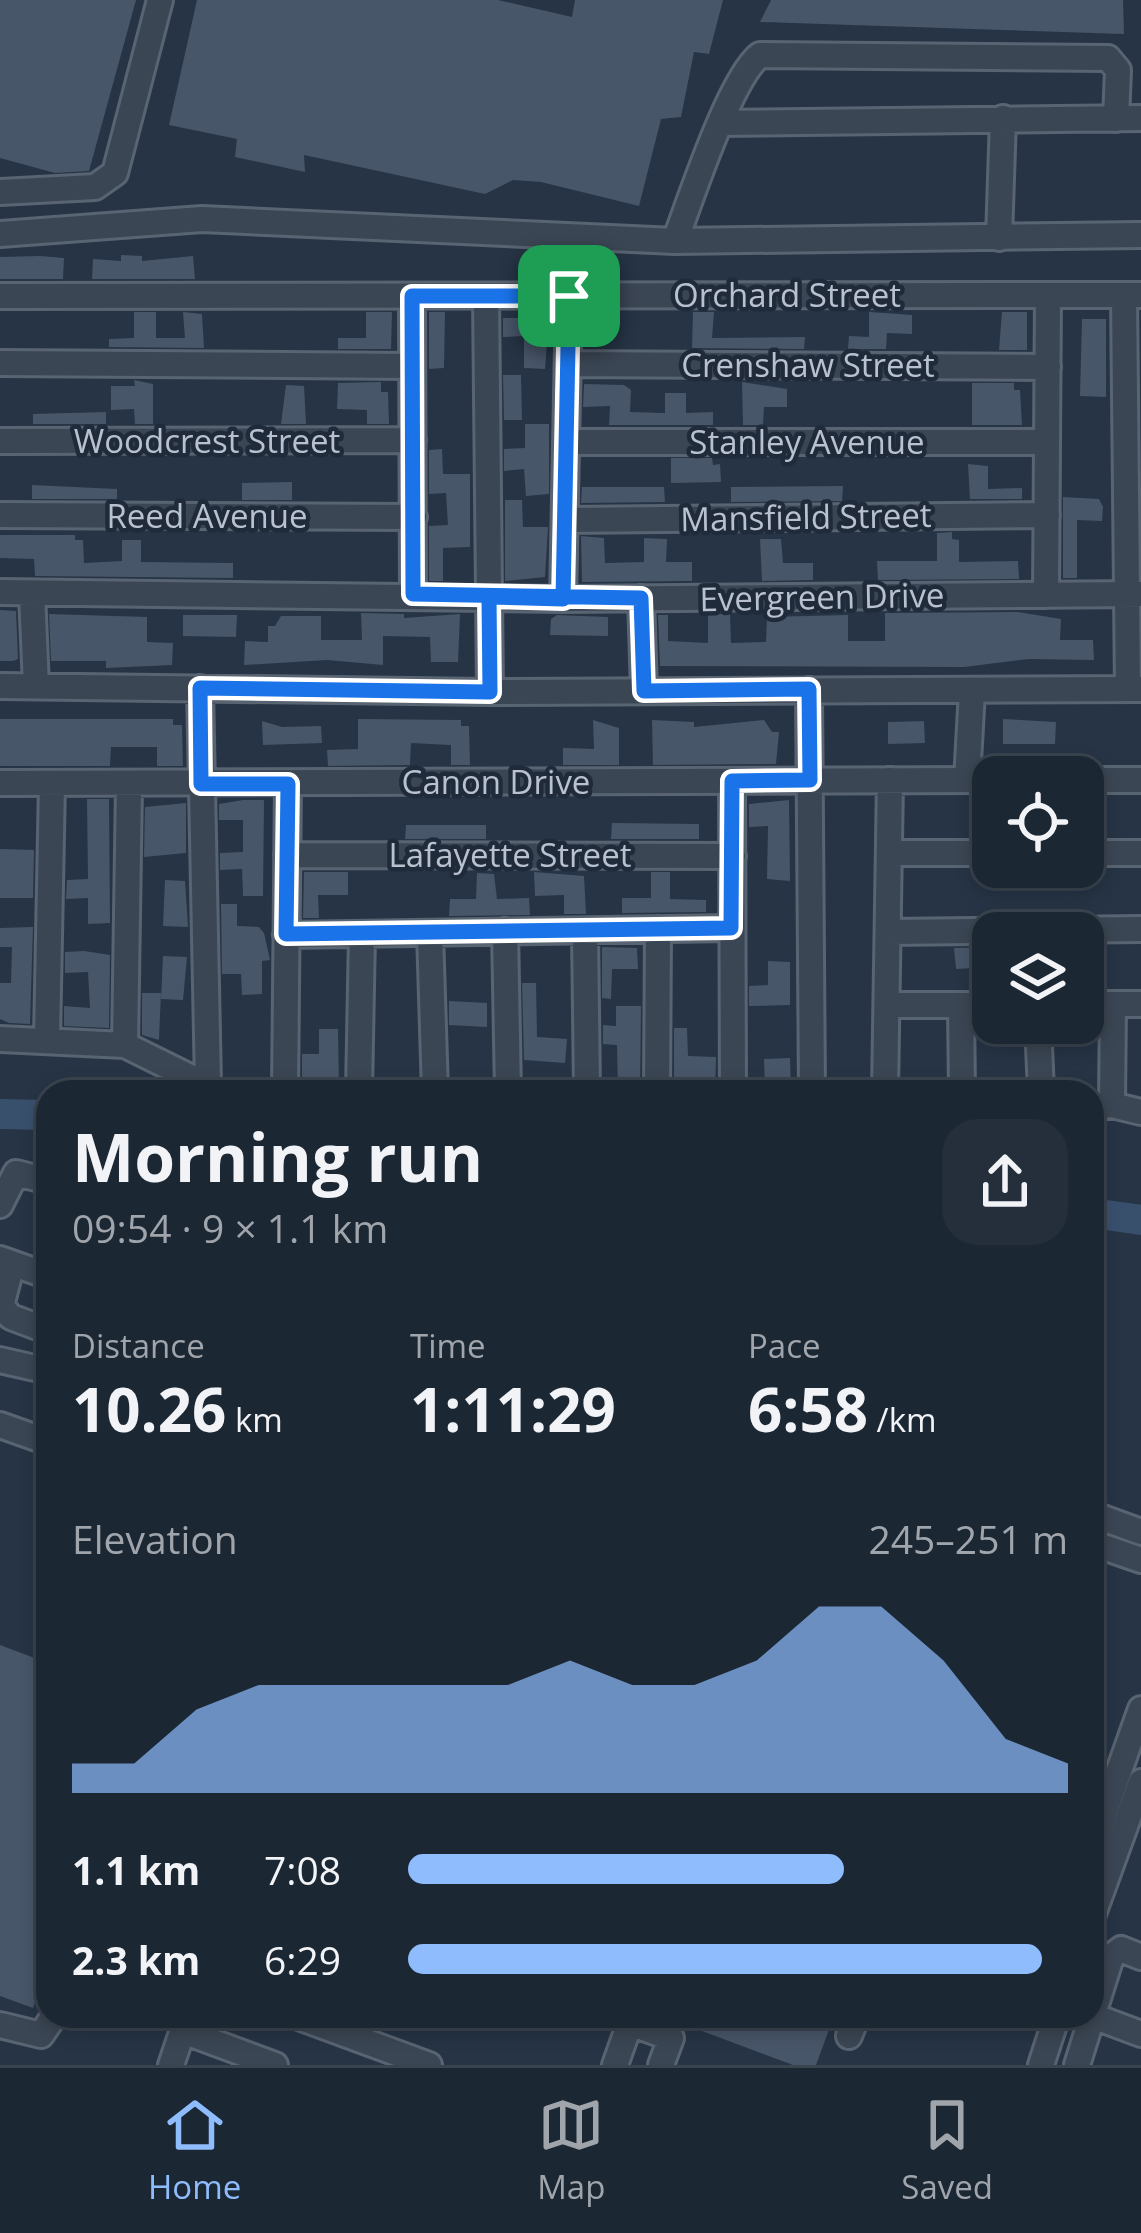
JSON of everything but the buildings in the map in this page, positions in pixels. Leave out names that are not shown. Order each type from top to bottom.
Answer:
[{"type":"street","points":[[0,192],[95,188],[115,173],[160,0]]},
{"type":"street","points":[[675,242],[722,123],[750,64],[760,56],[1108,58],[1118,70],[1128,118],[722,123]]},
{"type":"street","points":[[999,238],[1003,118]]},
{"type":"street","points":[[0,234],[202,218],[675,242],[1141,236]]},
{"type":"street","points":[[1046,595],[1048,295]]},
{"type":"street","points":[[0,686],[490,692],[1135,689],[1132,295]]},
{"type":"street","name":"Orchard Street","points":[[0,296],[1132,295]]},
{"type":"street","points":[[412,296],[413,594]]},
{"type":"street","points":[[486,296],[490,692]]},
{"type":"street","points":[[563,599],[569,296]]},
{"type":"street","points":[[0,363],[412,366]]},
{"type":"street","name":"Crenshaw Street","points":[[568,364],[1048,367]]},
{"type":"street","name":"Woodcrest Street","points":[[0,441],[413,440]]},
{"type":"street","name":"Stanley Avenue","points":[[566,442],[1047,442]]},
{"type":"street","name":"Reed Avenue","points":[[0,515],[414,518]]},
{"type":"street","name":"Mansfield Street","points":[[565,520],[1047,515]]},
{"type":"street","name":"Evergreen Drive","points":[[0,592],[563,599],[1134,594]]},
{"type":"street","points":[[32,594],[36,686]]},
{"type":"street","points":[[641,598],[644,691]]},
{"type":"street","points":[[200,688],[214,1080]]},
{"type":"street","points":[[809,689],[812,1080]]},
{"type":"street","points":[[972,691],[978,756]]},
{"type":"street","points":[[885,1080],[890,780]]},
{"type":"street","name":"Canon Drive","points":[[0,783],[972,780]]},
{"type":"street","points":[[1104,780],[1141,780]]},
{"type":"street","points":[[732,781],[733,1080]]},
{"type":"street","points":[[47,1040],[52,783]]},
{"type":"street","points":[[125,1045],[128,784]]},
{"type":"street","points":[[285,1080],[288,784]]},
{"type":"street","points":[[889,854],[972,853]]},
{"type":"street","points":[[1104,853],[1141,853]]},
{"type":"street","name":"Lafayette Street","points":[[287,855],[733,856]]},
{"type":"street","points":[[286,934],[731,928]]},
{"type":"street","points":[[657,1080],[658,929]]},
{"type":"street","points":[[888,932],[1141,929]]},
{"type":"street","points":[[585,931],[587,1080]]},
{"type":"street","points":[[505,932],[508,1080]]},
{"type":"street","points":[[430,933],[434,1080]]},
{"type":"street","points":[[359,1080],[362,934]]},
{"type":"street","points":[[1104,1004],[1141,1004]]},
{"type":"street","points":[[1104,1087],[1113,1004]]},
{"type":"street","points":[[887,1005],[972,1005]]},
{"type":"street","points":[[962,1005],[962,1080]]},
{"type":"street","points":[[0,1039],[125,1045],[196,1080]]},
{"type":"street","points":[[1039,1044],[1040,1080]]},
{"type":"street","points":[[1104,1106],[1141,1112]]},
{"type":"street","points":[[0,1205],[16,1173],[36,1177]]},
{"type":"street","points":[[36,1272],[6,1261],[1,1306],[11,1317],[36,1326]]},
{"type":"street","points":[[0,1360],[36,1369]]},
{"type":"street","points":[[0,1425],[36,1438]]},
{"type":"street","points":[[1104,1518],[1141,1532]]},
{"type":"street","points":[[1104,1548],[1141,1560]]},
{"type":"street","points":[[1104,1847],[1141,1709]]},
{"type":"street","points":[[1104,1849],[1140,1787]]},
{"type":"street","points":[[1104,1851],[1141,1863]]},
{"type":"street","points":[[1104,1985],[1115,1951],[1141,1957]]},
{"type":"street","points":[[1104,2020],[1141,2034]]},
{"type":"street","points":[[0,2025],[41,2035],[46,2028]]},
{"type":"street","points":[[171,2065],[183,2028]]},
{"type":"street","points":[[196,2028],[275,2065]]},
{"type":"street","points":[[329,2028],[429,2065]]},
{"type":"street","points":[[614,2065],[628,2028]]},
{"type":"street","points":[[644,2028],[671,2038],[662,2065]]},
{"type":"street","points":[[1041,2065],[1053,2028]]},
{"type":"street","points":[[1076,2065],[1090,2028]]},
{"type":"waterway","points":[[0,1114],[36,1115]]},
{"type":"waterway","points":[[1104,1215],[1141,1220]]},
{"type":"route","points":[[569,296],[412,296],[413,594],[563,599],[641,598],[644,691],[809,689],[810,780],[732,781],[731,928],[286,934],[288,784],[201,784],[200,688],[490,692],[489,597],[563,599],[569,296]]}]
